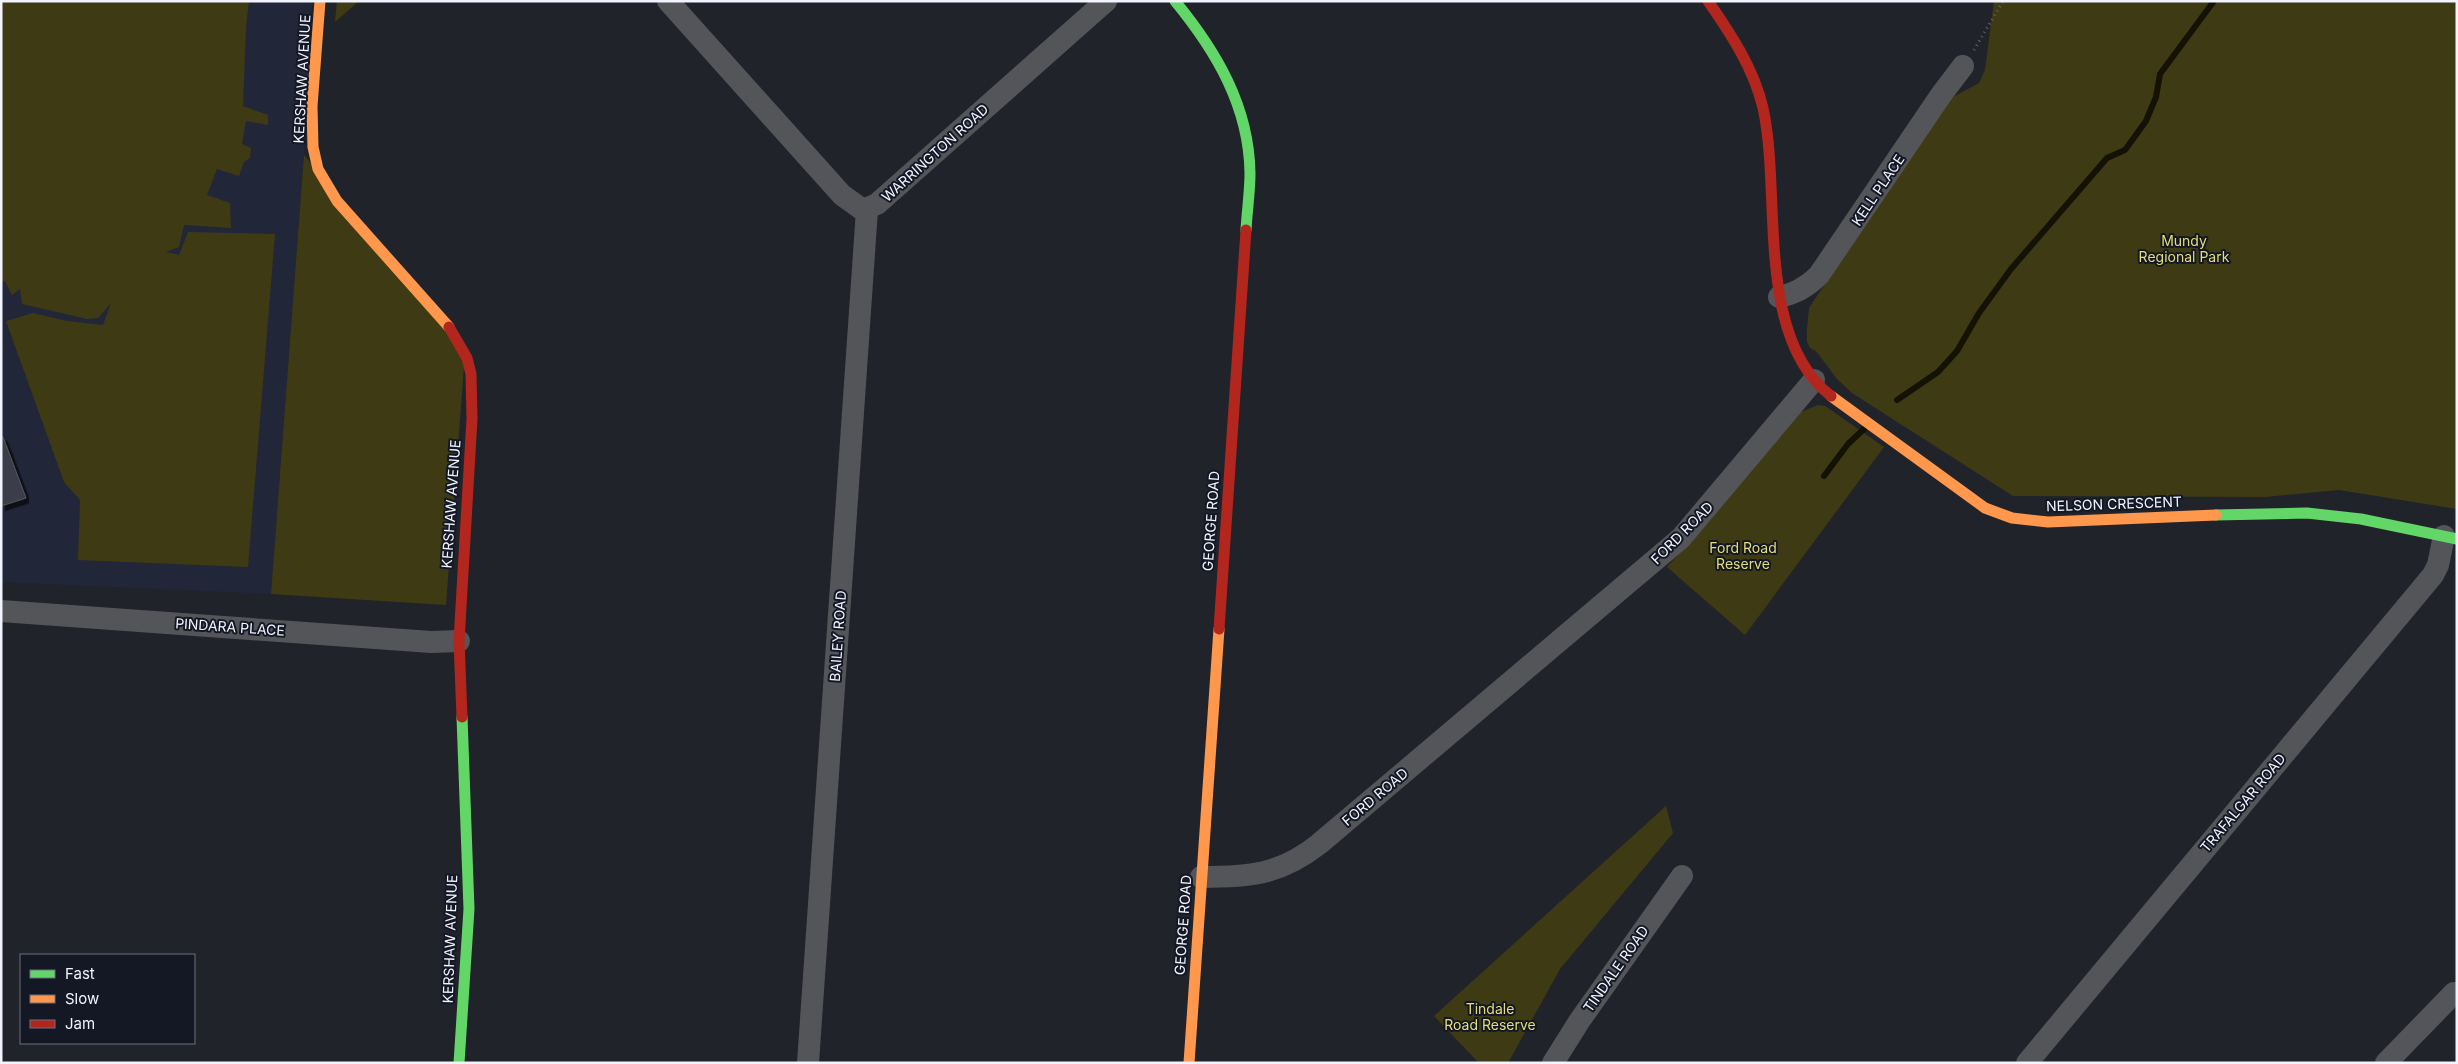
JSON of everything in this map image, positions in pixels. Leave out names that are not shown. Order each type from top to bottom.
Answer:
[{"type":"street","name":"KERSHAW AVENUE","points":[[320,1],[312,133],[317,165],[325,184],[337,200],[450,328],[467,358],[471,374],[472,419],[464,528],[459,641],[469,909],[459,1063]]},
{"type":"street","name":"WARRINGTON ROAD","points":[[668,1],[842,195],[859,209],[867,210],[884,199],[1106,1]]},
{"type":"street","name":"GEORGE ROAD","points":[[1175,1],[1208,41],[1232,84],[1246,130],[1250,173],[1189,1063]]},
{"type":"street","points":[[1708,1],[1744,56],[1764,109],[1769,146],[1779,297],[1788,332],[1814,380]]},
{"type":"street","name":"KELL PLACE","points":[[1779,297],[1803,289],[1819,275],[1940,95],[1963,66]]},
{"type":"street","name":"BAILEY ROAD","points":[[808,1063],[867,210]]},
{"type":"street","name":"FORD ROAD","points":[[1201,877],[1240,877],[1272,871],[1297,860],[1319,844],[1681,538],[1814,380]]},
{"type":"street","name":"NELSON CRESCENT","points":[[1814,380],[1828,394],[1969,497],[1985,508],[2012,518],[2048,522],[2267,513],[2307,514],[2361,519],[2451,537]]},
{"type":"street","name":"TRAFALGAR ROAD","points":[[2027,1063],[2433,575],[2451,537]]},
{"type":"street","name":"PINDARA PLACE","points":[[1,611],[421,641],[459,641]]},
{"type":"street","name":"TINDALE ROAD","points":[[1553,1063],[1580,1020],[1682,876]]},
{"type":"street","points":[[2386,1063],[2454,994]]},
{"type":"path","points":[[1963,66],[2003,1]]},
{"type":"shaded area","points":[[1,1],[312,1],[304,155],[271,594],[1,582]]},
{"type":"green space","points":[[1,1],[249,1],[246,27],[243,106],[268,115],[268,125],[246,121],[242,144],[251,148],[250,158],[244,162],[239,176],[217,169],[207,195],[230,203],[231,228],[184,225],[179,247],[166,252],[179,255],[188,232],[275,234],[248,567],[78,560],[80,500],[64,482],[6,321],[33,313],[67,321],[103,325],[111,303],[98,318],[87,319],[22,304],[20,289],[12,295],[5,281],[1,282]]},
{"type":"green space","points":[[337,1],[359,1],[335,22]]},
{"type":"green space","name":"Mundy Regional Park","points":[[1994,1],[2457,1],[2457,509],[2339,490],[2265,497],[2013,496],[1852,393],[1837,379],[1807,342],[1809,308],[1924,134],[1951,98],[1979,83],[1985,70]]},
{"type":"green space","points":[[304,155],[465,353],[446,605],[271,594]]},
{"type":"green space","name":"Ford Road Reserve","points":[[1818,405],[1825,406],[1884,447],[1745,635],[1667,567],[1708,522],[1801,412]]},
{"type":"green space","name":"Tindale Road Reserve","points":[[1666,806],[1673,833],[1560,969],[1508,1063],[1479,1063],[1434,1016]]},
{"type":"building","points":[[1,437],[3,437],[26,498],[1,506]]},
{"type":"waterway","points":[[1897,400],[1938,372],[1957,351],[1979,313],[2011,269],[2107,158],[2125,150],[2146,121],[2156,97],[2160,74],[2214,1]]},
{"type":"waterway","points":[[1824,476],[1848,444],[1864,429]]},
{"type":"traffic: fast","points":[[1175,1],[1204,40],[1228,81],[1237,102],[1244,125],[1250,173],[1246,230]]},
{"type":"traffic: fast","points":[[2216,515],[2307,513],[2361,519],[2457,539]]},
{"type":"traffic: fast","points":[[459,1063],[469,909],[462,717]]},
{"type":"traffic: slow","points":[[320,1],[312,106],[313,147],[318,169],[337,201],[449,327]]},
{"type":"traffic: slow","points":[[1831,396],[1985,508],[2012,518],[2048,522],[2216,515]]},
{"type":"traffic: slow","points":[[1189,1063],[1219,629]]},
{"type":"traffic: jam","points":[[1708,1],[1748,66],[1759,94],[1768,143],[1775,262],[1781,301],[1791,338],[1807,370],[1831,396]]},
{"type":"traffic: jam","points":[[1219,629],[1246,230]]},
{"type":"traffic: jam","points":[[449,327],[467,358],[471,374],[472,419],[459,641],[462,717]]}]
